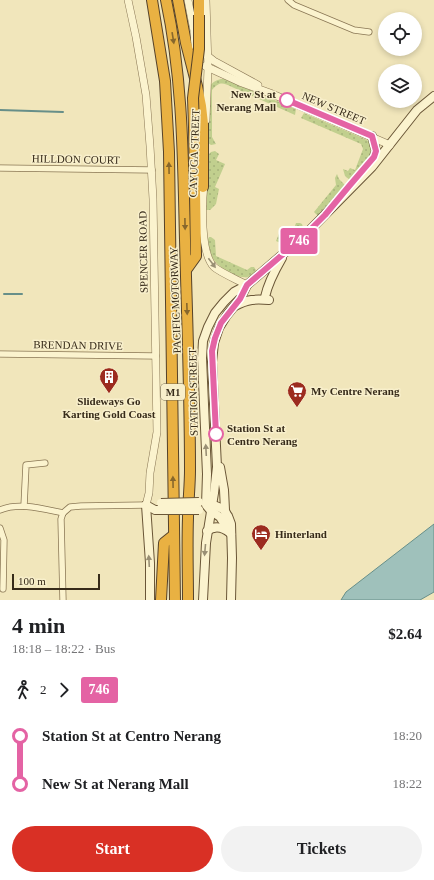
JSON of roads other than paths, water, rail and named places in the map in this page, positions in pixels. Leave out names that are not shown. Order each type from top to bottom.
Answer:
[{"type":"highway","name":"PACIFIC MOTORWAY","points":[[152,0],[165,81],[169,152],[175,600]]},
{"type":"highway","name":"PACIFIC MOTORWAY","points":[[166,0],[180,99],[183,148],[190,472],[188,518],[188,600]]},
{"type":"highway","points":[[178,0],[186,43],[201,106],[203,187]]},
{"type":"highway","points":[[186,270],[196,256],[193,102],[199,48],[199,0]]},
{"type":"highway","points":[[161,600],[164,543],[174,535]]},
{"type":"main road","points":[[247,285],[303,237],[325,215],[376,163],[417,110],[434,96]]},
{"type":"main road","points":[[372,136],[376,151],[374,157]]},
{"type":"main road","points":[[325,215],[374,157],[390,145]]},
{"type":"main road","points":[[233,307],[249,300],[267,298],[269,284],[285,252]]},
{"type":"main road","name":"STATION STREET","points":[[207,506],[216,475],[212,362],[213,347],[221,323],[240,299],[247,285]]},
{"type":"main road","name":"STATION STREET","points":[[207,506],[202,363],[203,341],[208,327],[218,310],[232,294],[247,285]]},
{"type":"main road","points":[[216,450],[224,485],[226,514]]},
{"type":"main road","points":[[146,505],[155,510],[161,507],[207,506],[223,510],[231,523],[231,600]]},
{"type":"main road","points":[[146,505],[150,563],[150,600]]},
{"type":"main road","points":[[203,600],[207,506]]},
{"type":"main road","points":[[207,506],[220,517],[231,534]]},
{"type":"main road","points":[[207,531],[218,527],[231,534]]},
{"type":"street","name":"SPENCER ROAD","points":[[128,0],[146,95],[152,170],[157,432],[146,505]]},
{"type":"street","points":[[188,0],[194,33],[195,50],[200,61],[208,68]]},
{"type":"street","name":"CAYUGA STREET","points":[[206,0],[208,68],[206,148],[203,187],[203,226],[205,248],[210,262],[215,267],[247,285]]},
{"type":"street","points":[[288,0],[294,5],[354,30],[369,32]]},
{"type":"street","points":[[194,33],[198,45],[207,56]]},
{"type":"street","name":"NEW STREET","points":[[207,56],[270,92],[390,145]]},
{"type":"street","name":"NEW STREET","points":[[208,68],[246,85],[270,92]]},
{"type":"street","points":[[207,86],[210,81],[222,74]]},
{"type":"street","name":"HILLDON COURT","points":[[0,168],[152,170]]},
{"type":"street","name":"BRENDAN DRIVE","points":[[0,354],[156,356]]},
{"type":"street","points":[[24,506],[26,465],[45,463]]},
{"type":"street","points":[[63,600],[61,519],[63,513],[70,507],[146,505]]},
{"type":"street","points":[[0,510],[24,506],[63,513]]},
{"type":"street","points":[[0,528],[4,540],[3,589]]},
{"type":"water","points":[[434,524],[434,592],[420,600],[341,600],[346,592]]},
{"type":"waterway","points":[[0,110],[63,112]]},
{"type":"waterway","points":[[4,294],[22,294]]},
{"type":"place","name":"New St at Nerang Mall","points":[[287,100]]},
{"type":"place","name":"Slideways Go Karting Gold Coast","points":[[109,394]]},
{"type":"place","name":"My Centre Nerang","points":[[297,408]]},
{"type":"place","name":"Station St at Centro Nerang","points":[[216,434]]},
{"type":"place","name":"Hinterland","points":[[261,551]]}]
